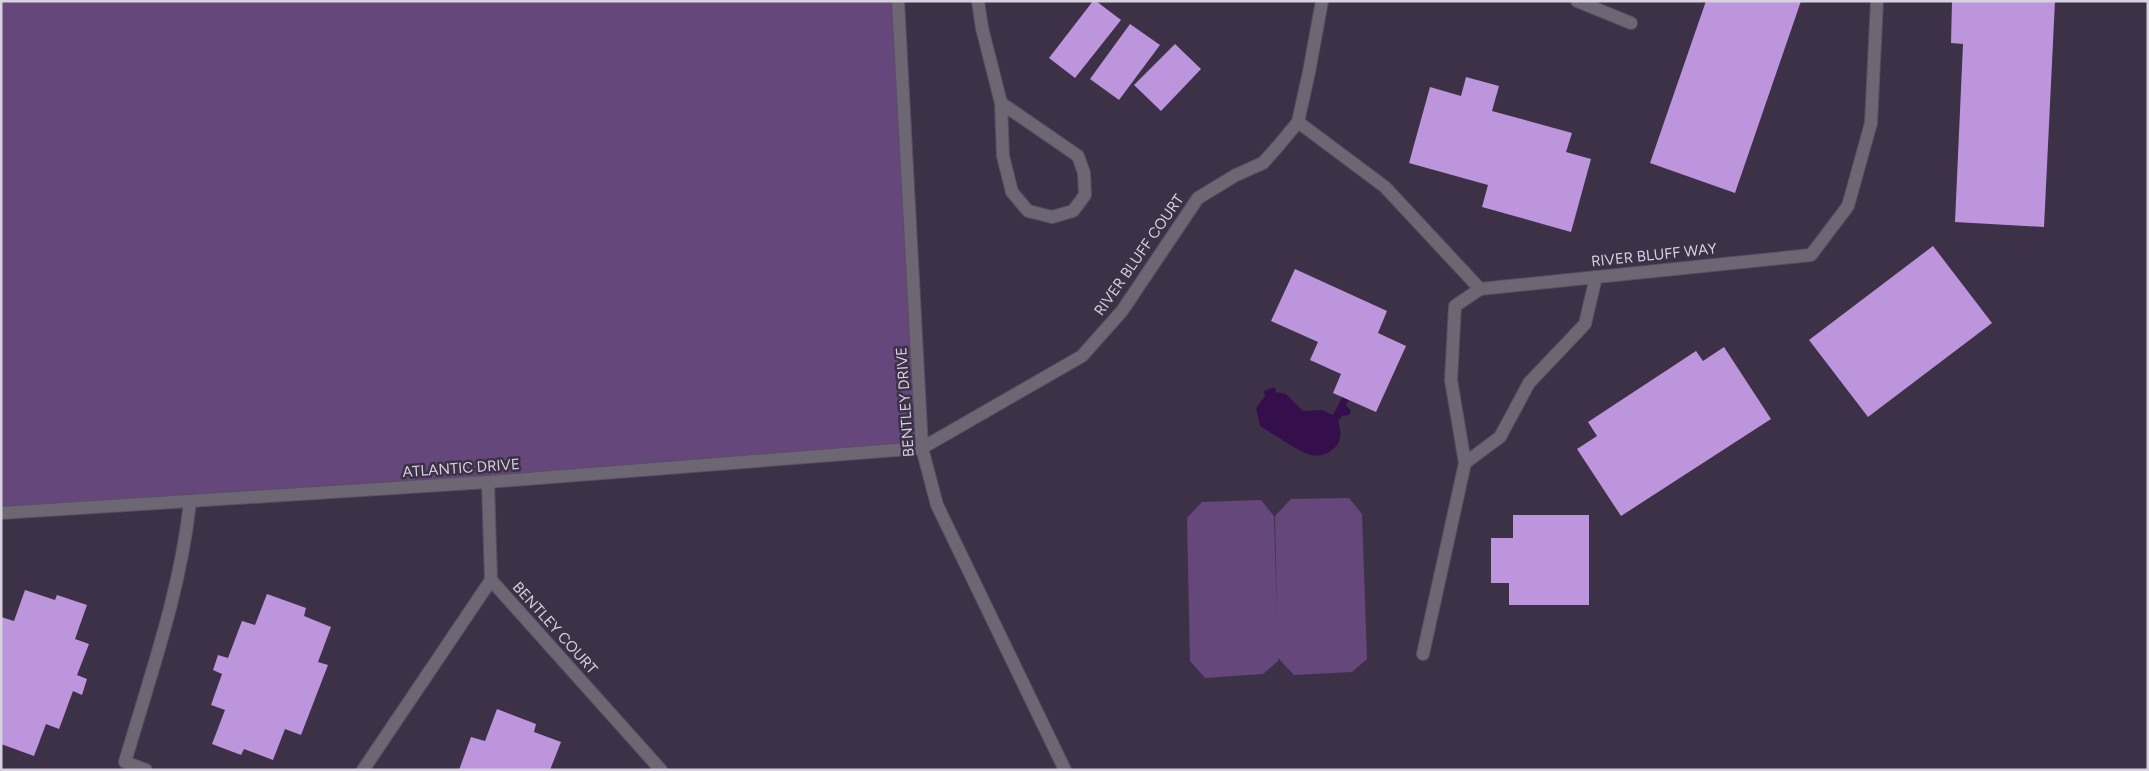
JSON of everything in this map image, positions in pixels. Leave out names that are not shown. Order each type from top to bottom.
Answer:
[{"type":"street","name":"BENTLEY DRIVE","points":[[898,1],[922,448],[937,505],[1065,770]]},
{"type":"street","points":[[978,1],[982,28],[1002,103],[1003,156],[1012,192],[1028,211],[1052,217],[1073,211],[1085,195],[1084,173],[1078,156],[1002,103]]},
{"type":"street","name":"RIVER BLUFF COURT","points":[[922,448],[1082,356],[1122,311],[1198,198],[1236,174],[1263,163],[1298,122],[1322,1]]},
{"type":"street","points":[[1577,1],[1630,23]]},
{"type":"street","name":"RIVER BLUFF WAY","points":[[1480,289],[1811,255],[1848,206],[1871,123],[1877,1]]},
{"type":"street","points":[[1298,122],[1385,187],[1480,289],[1455,306],[1451,380],[1464,463],[1423,654]]},
{"type":"street","points":[[1464,463],[1500,437],[1529,383],[1585,324],[1596,277]]},
{"type":"street","name":"ATLANTIC DRIVE","points":[[1,513],[488,482],[922,448]]},
{"type":"street","name":"BENTLEY COURT","points":[[488,482],[491,580],[661,770]]},
{"type":"street","points":[[146,770],[125,762],[178,583],[187,533],[190,501]]},
{"type":"street","points":[[363,770],[491,580]]},
{"type":"shaded area","points":[[1,1],[898,1],[922,448],[1,513]]},
{"type":"shaded area","points":[[1275,387],[1276,392],[1286,394],[1303,411],[1322,410],[1333,415],[1343,396],[1349,400],[1346,405],[1351,411],[1349,415],[1342,416],[1338,421],[1340,436],[1338,443],[1331,451],[1320,456],[1311,455],[1260,426],[1256,408],[1265,396],[1264,391]]},
{"type":"shaded area","points":[[1349,498],[1362,514],[1367,659],[1352,672],[1294,675],[1278,658],[1278,661],[1263,674],[1205,678],[1190,661],[1187,518],[1202,502],[1261,500],[1274,516],[1277,619],[1275,516],[1291,499]]},
{"type":"building","points":[[1093,1],[1096,1],[1121,20],[1075,78],[1049,58]]},
{"type":"building","points":[[1706,1],[1801,1],[1735,193],[1650,163]]},
{"type":"building","points":[[1952,1],[2055,1],[2044,227],[1955,222],[1963,44],[1951,43]]},
{"type":"building","points":[[1130,24],[1160,45],[1119,100],[1090,79]]},
{"type":"building","points":[[1175,44],[1201,69],[1161,111],[1134,85]]},
{"type":"building","points":[[1466,77],[1499,86],[1492,111],[1572,133],[1566,152],[1591,159],[1571,232],[1482,207],[1488,185],[1409,163],[1430,87],[1461,96]]},
{"type":"building","points":[[1933,246],[1992,323],[1868,417],[1809,340]]},
{"type":"building","points":[[1295,269],[1387,311],[1378,333],[1406,346],[1376,412],[1333,393],[1341,374],[1310,360],[1318,342],[1271,321]]},
{"type":"building","points":[[1724,347],[1771,419],[1621,516],[1577,449],[1597,436],[1588,422],[1696,351],[1703,361]]},
{"type":"building","points":[[1513,515],[1589,515],[1589,605],[1509,605],[1509,583],[1491,583],[1491,538],[1513,538]]},
{"type":"building","points":[[25,590],[55,600],[57,595],[87,605],[75,639],[89,644],[77,675],[87,679],[82,695],[73,691],[59,729],[46,724],[34,756],[1,744],[1,617],[14,621]]},
{"type":"building","points":[[267,594],[306,608],[304,616],[331,627],[318,662],[328,665],[301,735],[285,729],[273,760],[244,749],[241,755],[212,744],[225,710],[211,705],[222,674],[213,670],[218,655],[228,658],[242,621],[255,625]]},
{"type":"building","points":[[497,709],[536,724],[534,732],[561,742],[550,770],[459,770],[471,737],[485,741]]}]
